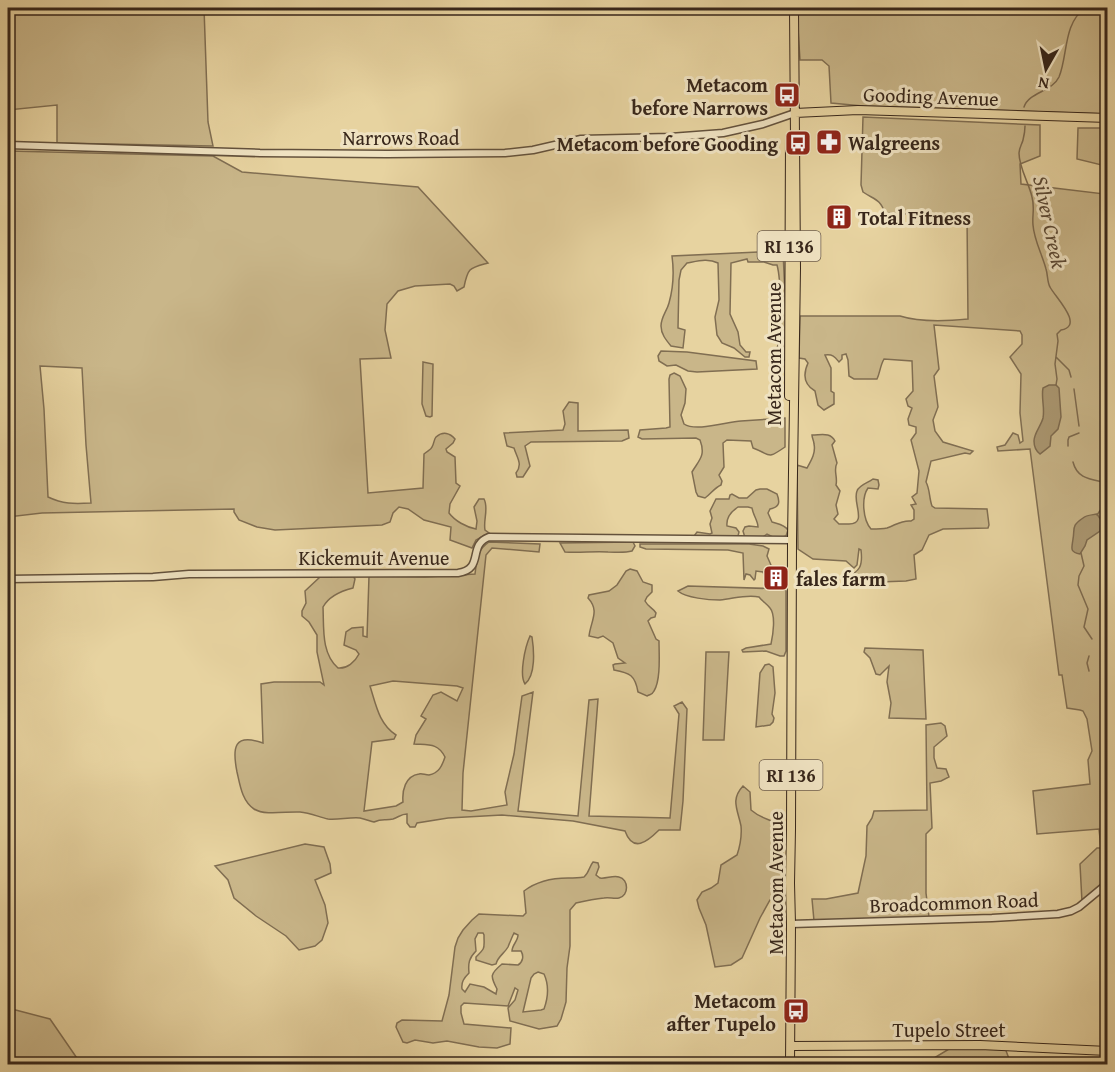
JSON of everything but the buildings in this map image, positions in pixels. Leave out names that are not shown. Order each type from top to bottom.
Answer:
[{"type":"main road","name":"Metacom Avenue","points":[[790,1065],[793,485],[789,351],[793,8]]},
{"type":"main road","name":"Gooding Avenue","points":[[793,113],[879,110],[1107,118]]},
{"type":"main road","name":"Tupelo Street","points":[[790,1046],[980,1045],[1107,1051]]},
{"type":"street","name":"Narrows Road","points":[[8,145],[260,153],[505,153],[533,150],[581,139],[723,133],[763,124],[793,113]]},
{"type":"street","name":"Kickemuit Avenue","points":[[8,579],[200,574],[458,573],[470,569],[480,543],[489,537],[792,540]]},
{"type":"street","name":"Broadcommon Road","points":[[791,924],[1045,916],[1064,913],[1079,907],[1107,883]]},
{"type":"shaded area","points":[[8,8],[204,8],[208,122],[213,146],[57,143],[57,105],[8,110]]},
{"type":"shaded area","points":[[833,8],[1107,8],[1107,114],[831,103],[829,66],[822,60],[800,60],[797,13],[833,11]]},
{"type":"shaded area","points":[[863,117],[1040,125],[1040,156],[1020,164],[1021,184],[1104,194],[1102,165],[1077,159],[1078,128],[1107,128],[1107,886],[1102,883],[1082,902],[1080,864],[1097,848],[1101,848],[1099,829],[1037,834],[1033,791],[1090,784],[1088,760],[1092,751],[1087,719],[1083,711],[1067,708],[1062,675],[1059,675],[1030,449],[998,451],[997,447],[1005,445],[1013,433],[1018,435],[1020,443],[1023,441],[1020,413],[1021,374],[1010,357],[1022,344],[1020,331],[934,325],[939,369],[934,376],[938,407],[933,420],[935,431],[943,442],[973,451],[970,454],[965,453],[931,461],[926,482],[931,503],[935,508],[987,509],[988,528],[943,529],[929,535],[922,550],[914,555],[916,579],[906,581],[851,583],[846,579],[860,568],[861,550],[859,549],[857,565],[854,568],[846,561],[813,559],[798,549],[797,465],[807,468],[812,460],[814,447],[812,435],[828,435],[835,441],[832,445],[837,463],[836,485],[840,491],[836,505],[838,514],[834,519],[839,524],[855,523],[858,520],[857,491],[873,479],[878,480],[878,489],[868,488],[864,503],[866,520],[871,529],[887,528],[901,522],[911,521],[914,519],[914,510],[911,505],[916,504],[912,497],[917,493],[919,471],[911,440],[916,433],[916,427],[909,425],[908,419],[912,408],[908,406],[906,399],[913,391],[912,361],[884,359],[877,379],[854,379],[849,376],[846,354],[842,355],[839,362],[834,356],[825,355],[831,368],[831,391],[834,393],[834,404],[824,410],[818,405],[815,391],[806,382],[805,371],[808,363],[805,359],[799,358],[800,316],[968,319],[967,216],[885,213],[879,202],[863,192],[861,185]]},
{"type":"shaded area","points":[[8,151],[213,156],[242,172],[418,187],[488,263],[471,269],[464,287],[457,291],[450,284],[415,286],[398,291],[387,304],[385,330],[391,358],[360,359],[368,493],[423,488],[424,454],[439,435],[444,433],[451,435],[455,439],[446,449],[455,457],[456,483],[460,486],[450,504],[449,513],[454,519],[476,529],[474,507],[479,499],[484,499],[485,503],[485,530],[489,533],[476,540],[472,548],[450,540],[451,527],[424,520],[408,509],[399,507],[393,513],[390,522],[382,525],[275,530],[257,527],[239,520],[234,509],[42,513],[8,517]],"holes":[[[40,366],[82,368],[91,503],[68,503],[48,497]]]},
{"type":"shaded area","points":[[783,251],[788,361],[772,358],[778,345],[780,328],[777,265],[748,262],[747,259],[731,263],[730,314],[738,332],[740,345],[746,352],[750,352],[749,357],[745,357],[734,348],[722,343],[717,335],[715,317],[719,300],[718,263],[703,260],[687,263],[681,270],[678,328],[685,330],[683,348],[671,346],[661,326],[671,292],[672,256]]},
{"type":"shaded area","points":[[661,351],[756,361],[757,369],[688,371],[676,365],[667,366],[659,361],[658,356]]},
{"type":"shaded area","points":[[423,362],[433,364],[432,416],[430,417],[426,416],[422,404]]},
{"type":"shaded area","points":[[674,373],[680,376],[686,389],[681,415],[684,424],[703,427],[741,421],[785,418],[785,447],[769,455],[753,448],[751,441],[727,440],[723,443],[724,467],[719,475],[721,485],[705,498],[698,496],[692,472],[702,454],[700,440],[696,438],[642,439],[638,437],[640,430],[670,427],[669,379]]},
{"type":"shaded area","points":[[1056,385],[1059,388],[1061,417],[1058,429],[1051,436],[1050,446],[1040,454],[1036,450],[1034,438],[1043,418],[1043,388]]},
{"type":"shaded area","points":[[569,402],[578,403],[578,431],[628,430],[629,438],[622,441],[531,442],[525,446],[530,466],[523,477],[517,477],[519,461],[514,448],[507,446],[504,433],[563,430],[565,424],[563,411]]},
{"type":"shaded area","points":[[760,489],[767,489],[777,494],[778,504],[768,513],[772,522],[783,525],[788,530],[786,536],[777,539],[767,534],[760,539],[746,541],[743,531],[745,527],[758,527],[758,525],[752,508],[738,507],[727,520],[727,526],[736,528],[739,532],[737,540],[696,541],[694,536],[697,532],[712,533],[710,511],[716,499],[729,499],[732,494],[739,498],[747,498]]},
{"type":"shaded area","points":[[1097,514],[1101,520],[1100,531],[1087,540],[1080,554],[1074,552],[1072,547],[1075,525],[1084,517]]},
{"type":"shaded area","points":[[489,542],[540,544],[539,552],[492,548],[486,555],[463,773],[462,810],[471,811],[507,805],[505,792],[514,754],[522,696],[533,692],[518,811],[578,816],[589,700],[598,699],[589,816],[670,818],[679,714],[674,706],[682,702],[687,709],[680,830],[659,830],[650,838],[636,844],[628,838],[625,831],[573,821],[502,815],[448,818],[417,823],[415,827],[410,827],[407,823],[407,814],[374,822],[360,818],[328,819],[300,812],[264,812],[250,806],[241,787],[235,763],[235,749],[241,741],[253,740],[263,743],[261,684],[320,682],[324,685],[317,652],[317,635],[302,616],[306,603],[305,591],[320,577],[344,574],[353,576],[355,579],[353,588],[336,594],[323,607],[326,648],[338,668],[345,667],[359,654],[356,650],[344,645],[346,632],[352,628],[363,627],[363,636],[367,637],[369,576],[425,577],[475,574],[478,556]],"holes":[[[393,681],[463,688],[457,701],[441,692],[433,695],[421,716],[426,719],[416,735],[414,744],[439,749],[445,757],[440,769],[429,775],[420,774],[410,778],[404,789],[403,802],[396,806],[364,811],[372,742],[394,739],[396,735],[382,720],[370,686]]]},
{"type":"shaded area","points":[[633,542],[635,546],[632,551],[620,552],[565,552],[560,543]]},
{"type":"shaded area","points":[[640,544],[763,546],[769,549],[767,556],[774,572],[769,577],[765,577],[763,572],[756,571],[754,580],[746,574],[744,580],[743,553],[728,550],[646,549],[640,547]]},
{"type":"shaded area","points":[[630,569],[637,571],[643,582],[652,585],[652,592],[645,601],[656,613],[655,617],[648,621],[659,641],[659,674],[654,691],[647,696],[638,692],[631,676],[614,670],[613,665],[625,663],[618,658],[613,643],[603,636],[598,638],[589,636],[594,607],[588,598],[589,595],[609,591]]},
{"type":"shaded area","points":[[688,586],[784,589],[786,591],[786,651],[784,656],[766,651],[743,652],[742,650],[771,644],[772,611],[759,597],[710,600],[692,597],[678,591]]},
{"type":"shaded area","points":[[530,636],[533,642],[533,662],[531,675],[525,684],[523,668]]},
{"type":"shaded area","points":[[865,648],[923,650],[926,719],[889,718],[891,703],[887,682],[889,666],[880,675],[876,674],[870,658],[864,652]]},
{"type":"shaded area","points":[[706,652],[729,652],[724,740],[703,740]]},
{"type":"shaded area","points":[[769,664],[773,667],[775,693],[772,714],[774,718],[770,725],[756,727],[760,673],[765,665]]},
{"type":"shaded area","points":[[941,723],[945,726],[947,736],[934,747],[934,758],[937,768],[946,769],[949,777],[930,783],[932,828],[926,834],[926,893],[929,917],[814,921],[812,899],[826,899],[858,893],[866,856],[867,826],[874,811],[927,810],[926,725]]},
{"type":"shaded area","points":[[743,786],[750,792],[751,810],[777,824],[782,833],[783,852],[779,866],[785,873],[784,898],[770,900],[742,958],[731,965],[715,967],[706,925],[697,900],[702,892],[718,883],[721,865],[737,855],[741,826],[736,801]]},
{"type":"shaded area","points":[[305,844],[324,847],[331,873],[315,880],[325,905],[328,923],[322,940],[315,946],[299,950],[286,936],[234,898],[228,880],[215,866]]},
{"type":"shaded area","points":[[593,862],[598,863],[599,867],[596,875],[600,878],[614,876],[622,878],[626,884],[626,891],[619,898],[576,903],[570,910],[566,1002],[557,1026],[539,1029],[510,1021],[508,1008],[515,1000],[518,990],[515,988],[508,1006],[464,1003],[461,1006],[464,1024],[511,1028],[510,1044],[497,1048],[447,1041],[403,1042],[396,1027],[397,1023],[402,1020],[442,1021],[449,995],[455,947],[463,930],[472,920],[479,914],[523,916],[526,913],[524,891],[545,881],[584,877]],"holes":[[[478,933],[483,933],[484,945],[476,960],[492,965],[496,964],[514,933],[518,935],[512,951],[521,951],[522,961],[518,965],[502,964],[495,970],[492,978],[497,989],[496,994],[484,987],[470,984],[465,992],[462,989],[463,980],[469,973],[470,961],[476,951],[475,939]],[[538,972],[544,974],[547,983],[544,1009],[523,1012],[531,978]]]},
{"type":"shaded area","points":[[8,1008],[50,1019],[81,1064],[8,1064]]},
{"type":"shaded area","points":[[1005,1048],[1011,1064],[924,1064],[949,1049]]},
{"type":"waterway","name":"Silver Creek","points":[[1024,107],[1031,98],[1056,82],[1062,68],[1069,31],[1073,22],[1085,8]]},
{"type":"waterway","name":"Silver Creek","points":[[1025,126],[1019,159],[1033,201],[1035,236],[1049,285],[1066,311],[1070,323],[1057,334],[1056,385]]},
{"type":"waterway","points":[[1056,357],[1069,370],[1071,377]]},
{"type":"waterway","points":[[1074,389],[1079,426]]},
{"type":"waterway","points":[[1068,446],[1069,437],[1079,433]]},
{"type":"waterway","points":[[1073,462],[1081,475],[1103,482],[1108,494]]},
{"type":"waterway","points":[[1097,515],[1108,499]]},
{"type":"waterway","points":[[1081,553],[1084,566],[1078,585],[1088,609],[1084,627],[1092,639]]},
{"type":"waterway","points":[[1089,656],[1087,663],[1089,671]]},
{"type":"waterway","points":[[1104,701],[1108,706]]},
{"type":"place","name":"Metacom before Narrows","points":[[787,95]]},
{"type":"place","name":"Walgreens","points":[[829,142]]},
{"type":"place","name":"Metacom before Gooding","points":[[798,143]]},
{"type":"place","name":"Total Fitness","points":[[839,217]]},
{"type":"place","name":"fales farm","points":[[776,578]]},
{"type":"place","name":"Metacom after Tupelo","points":[[796,1011]]}]
